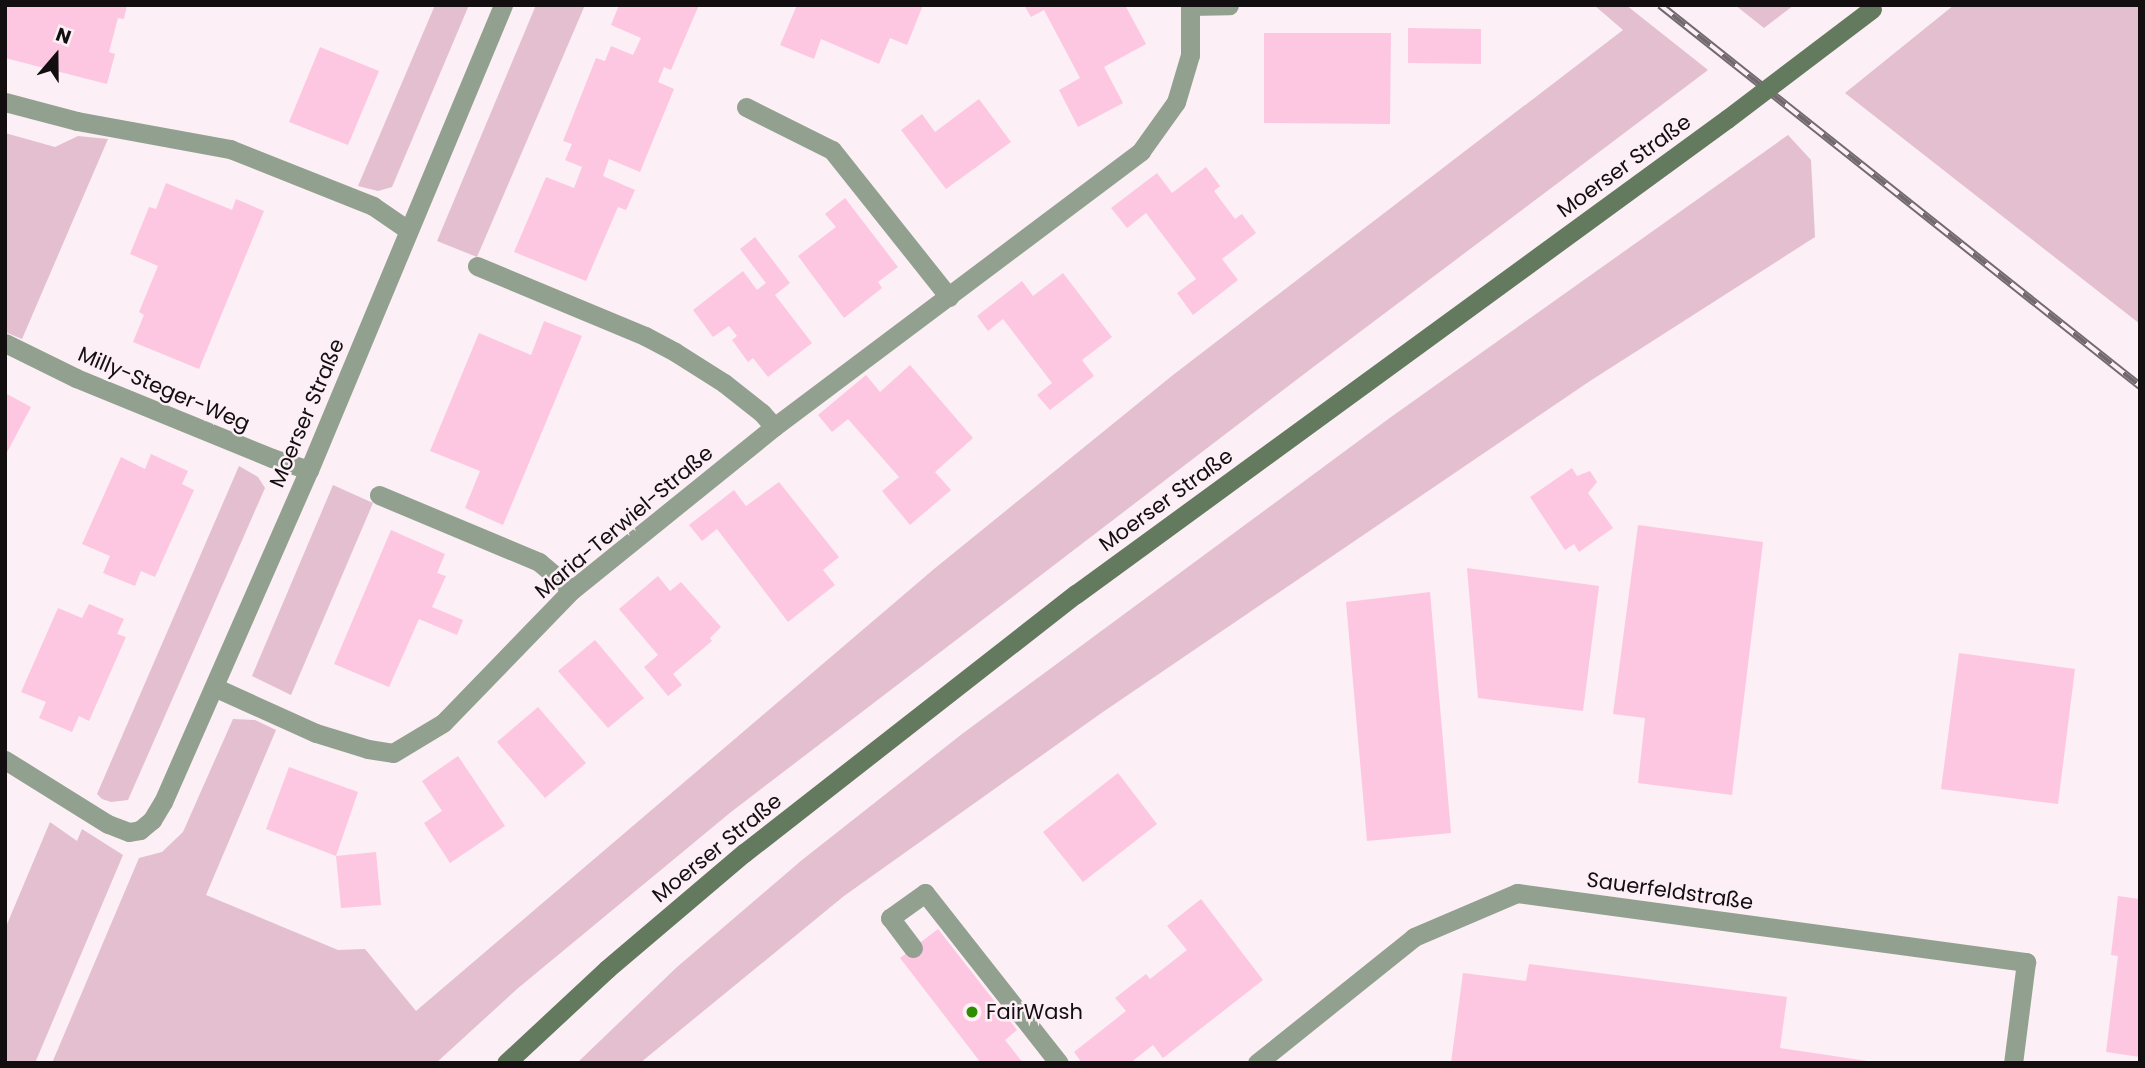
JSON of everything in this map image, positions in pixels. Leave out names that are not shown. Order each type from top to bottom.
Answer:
[{"type":"main road","name":"Moerser Straße","points":[[506,1063],[607,970],[744,853],[1076,594],[1727,119],[1875,7]]},
{"type":"street","name":"Moerser Straße","points":[[5,760],[107,824],[129,832],[141,830],[163,803],[309,470],[503,5]]},
{"type":"street","points":[[1190,6],[1230,5]]},
{"type":"street","name":"Maria-Terwiel-Straße","points":[[214,687],[316,733],[368,750],[393,753],[443,723],[572,590],[774,427],[1141,151],[1176,102],[1190,55],[1190,6]]},
{"type":"street","points":[[5,102],[77,121],[230,149],[373,206],[408,230]]},
{"type":"street","points":[[746,107],[832,150],[948,297]]},
{"type":"street","points":[[477,266],[645,336],[675,352],[724,383],[762,413],[774,427]]},
{"type":"street","name":"Milly-Steger-Weg","points":[[5,343],[76,378],[272,458],[309,470]]},
{"type":"street","points":[[379,495],[539,562],[572,590]]},
{"type":"street","points":[[913,948],[890,918],[925,893],[1059,1063]]},
{"type":"street","name":"Sauerfeldstraße","points":[[1257,1063],[1414,937],[1517,893],[2026,962],[2013,1063]]},
{"type":"shaded area","points":[[435,5],[469,5],[392,187],[378,191],[358,186]]},
{"type":"shaded area","points":[[536,5],[585,5],[477,257],[437,241]]},
{"type":"shaded area","points":[[1594,5],[1626,5],[1708,70],[1308,371],[731,812],[517,989],[436,1063],[52,1063],[139,858],[162,852],[183,832],[233,719],[255,720],[276,730],[206,895],[338,950],[365,949],[416,1011],[934,569],[1173,375],[1623,30]]},
{"type":"shaded area","points":[[1735,5],[1794,5],[1764,28]]},
{"type":"shaded area","points":[[1954,5],[2140,5],[2140,324],[1845,93]]},
{"type":"shaded area","points":[[5,133],[55,147],[78,136],[108,139],[22,339],[5,332]]},
{"type":"shaded area","points":[[1788,135],[1811,160],[1815,237],[1590,381],[1100,714],[844,896],[640,1063],[577,1063],[677,967],[802,860],[962,734],[1391,417]]},
{"type":"shaded area","points":[[239,466],[258,477],[265,488],[128,800],[111,802],[102,799],[97,794]]},
{"type":"shaded area","points":[[333,485],[373,503],[291,695],[252,676]]},
{"type":"shaded area","points":[[50,822],[77,841],[82,829],[123,855],[35,1063],[5,1063],[5,929]]},
{"type":"building","points":[[5,5],[127,5],[124,19],[118,18],[109,52],[115,54],[107,84],[5,58]]},
{"type":"building","points":[[619,5],[699,5],[671,70],[664,67],[658,82],[674,89],[640,172],[609,159],[603,176],[635,190],[626,210],[618,207],[586,281],[514,252],[546,177],[574,188],[582,167],[565,160],[572,144],[563,141],[596,58],[605,61],[611,46],[633,55],[641,38],[611,25]]},
{"type":"building","points":[[797,5],[923,5],[907,45],[890,38],[879,64],[821,39],[814,59],[780,45]]},
{"type":"building","points":[[1024,5],[1125,5],[1146,44],[1104,67],[1123,103],[1078,127],[1059,90],[1080,78],[1044,10],[1031,17]]},
{"type":"building","points":[[1408,28],[1481,29],[1481,64],[1408,63]]},
{"type":"building","points":[[1264,33],[1391,33],[1390,124],[1264,123]]},
{"type":"building","points":[[320,47],[379,71],[348,145],[289,122]]},
{"type":"building","points":[[979,99],[1011,142],[946,189],[901,130],[922,114],[935,132]]},
{"type":"building","points":[[1206,167],[1220,186],[1214,191],[1235,219],[1242,214],[1256,233],[1222,259],[1238,280],[1193,315],[1177,293],[1196,279],[1146,213],[1127,228],[1111,208],[1157,173],[1172,193]]},
{"type":"building","points":[[166,183],[232,210],[236,199],[264,211],[199,369],[133,342],[144,315],[139,312],[158,266],[130,254],[149,207],[156,209]]},
{"type":"building","points":[[845,198],[898,267],[878,282],[882,288],[844,318],[798,256],[836,227],[825,214]]},
{"type":"building","points":[[755,237],[790,283],[775,295],[812,343],[768,377],[753,358],[748,362],[732,340],[737,336],[729,326],[713,337],[693,310],[743,271],[757,290],[766,283],[740,249]]},
{"type":"building","points":[[1063,273],[1112,337],[1082,360],[1094,376],[1050,410],[1037,395],[1052,383],[1003,319],[988,331],[977,316],[1022,281],[1033,296]]},
{"type":"building","points":[[544,321],[582,336],[503,525],[465,508],[480,471],[430,451],[479,333],[531,355]]},
{"type":"building","points":[[910,365],[973,438],[935,472],[951,490],[910,525],[882,491],[899,477],[848,419],[832,432],[818,415],[866,375],[880,392]]},
{"type":"building","points":[[5,393],[31,407],[5,456]]},
{"type":"building","points":[[151,454],[188,471],[182,484],[194,490],[155,577],[141,571],[135,586],[103,573],[110,556],[82,544],[121,457],[145,469]]},
{"type":"building","points":[[1572,468],[1577,476],[1590,471],[1597,482],[1588,493],[1613,528],[1579,552],[1574,544],[1565,550],[1530,497]]},
{"type":"building","points":[[779,482],[839,557],[823,570],[835,585],[788,622],[717,529],[702,541],[689,525],[734,490],[746,506]]},
{"type":"building","points":[[1638,525],[1763,542],[1732,795],[1638,783],[1645,718],[1613,714]]},
{"type":"building","points":[[391,530],[445,554],[437,573],[446,576],[432,607],[463,620],[457,635],[419,619],[389,687],[334,664]]},
{"type":"building","points":[[1467,568],[1599,586],[1583,711],[1478,698]]},
{"type":"building","points":[[658,576],[670,591],[681,582],[721,627],[710,638],[712,641],[673,674],[682,685],[668,696],[644,667],[658,655],[619,609]]},
{"type":"building","points":[[1430,592],[1451,833],[1367,841],[1346,602]]},
{"type":"building","points":[[89,604],[124,619],[117,634],[126,637],[89,721],[79,716],[72,732],[39,718],[46,702],[21,692],[58,608],[82,618]]},
{"type":"building","points":[[595,640],[644,698],[608,728],[558,671]]},
{"type":"building","points":[[1959,653],[2075,669],[2058,804],[1941,789]]},
{"type":"building","points":[[538,707],[586,763],[545,798],[497,742]]},
{"type":"building","points":[[458,756],[505,826],[450,863],[424,823],[442,811],[422,781]]},
{"type":"building","points":[[289,767],[358,792],[336,856],[266,829]]},
{"type":"building","points":[[1118,773],[1157,824],[1083,882],[1043,832]]},
{"type":"building","points":[[376,852],[381,905],[341,908],[336,856]]},
{"type":"building","points":[[2118,896],[2140,899],[2140,1057],[2106,1052],[2118,956],[2111,955]]},
{"type":"building","points":[[1201,899],[1263,980],[1163,1058],[1153,1045],[1130,1063],[1082,1063],[1074,1052],[1126,1011],[1115,998],[1146,974],[1150,979],[1187,950],[1167,926]]},
{"type":"building","name":"FairWash","points":[[938,929],[1017,1030],[1005,1040],[1023,1063],[981,1063],[900,958]]},
{"type":"building","points":[[1529,964],[1787,997],[1780,1048],[1881,1063],[1451,1063],[1463,973],[1526,981]]},
{"type":"railway","points":[[1660,5],[2140,386]]},
{"type":"place","name":"FairWash","points":[[972,1012]]}]
